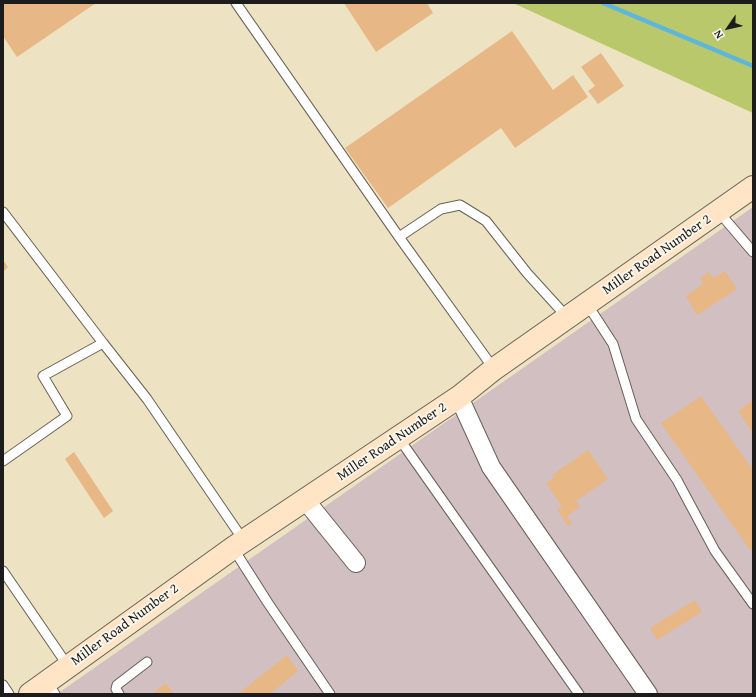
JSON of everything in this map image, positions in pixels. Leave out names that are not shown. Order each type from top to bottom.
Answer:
[{"type":"main road","name":"Miller Road Number 2","points":[[44,690],[68,666],[238,544],[306,501],[398,437],[459,397],[494,368],[753,187]]},
{"type":"street","points":[[459,397],[491,467],[648,694]]},
{"type":"street","points":[[306,501],[356,563]]},
{"type":"lane","points":[[236,3],[399,237],[494,368]]},
{"type":"lane","points":[[399,237],[441,209],[460,205],[486,221],[527,273],[567,317]]},
{"type":"lane","points":[[718,211],[753,252]]},
{"type":"lane","points":[[3,212],[147,399],[238,544],[268,603],[330,694]]},
{"type":"lane","points":[[587,304],[613,344],[636,418],[677,480],[715,551],[753,604]]},
{"type":"lane","points":[[3,461],[67,416],[43,376],[103,343]]},
{"type":"lane","points":[[398,437],[579,694]]},
{"type":"lane","points":[[3,571],[68,666]]},
{"type":"lane","points":[[120,694],[116,689],[117,685],[147,662]]},
{"type":"lane","points":[[3,685],[9,694]]},
{"type":"shaded area","points":[[753,207],[753,694],[57,694]]},
{"type":"green space","points":[[513,3],[753,3],[753,113]]},
{"type":"building","points":[[3,3],[96,3],[17,57],[3,36]]},
{"type":"building","points":[[344,3],[427,3],[433,13],[376,52]]},
{"type":"building","points":[[512,31],[553,90],[573,75],[588,97],[515,148],[501,128],[388,208],[345,148]]},
{"type":"building","points":[[601,53],[624,86],[598,104],[588,91],[595,86],[581,67]]},
{"type":"building","points":[[3,260],[8,267],[3,272]]},
{"type":"building","points":[[725,271],[737,289],[697,315],[686,296],[703,284],[700,278],[709,272],[713,278]]},
{"type":"building","points":[[701,396],[753,470],[753,548],[750,550],[661,423]]},
{"type":"building","points":[[753,400],[753,433],[738,411]]},
{"type":"building","points":[[588,450],[608,479],[576,501],[580,507],[567,516],[572,523],[568,526],[557,510],[562,507],[546,483],[554,478],[552,475]]},
{"type":"building","points":[[74,452],[113,511],[104,518],[65,459]]},
{"type":"building","points":[[695,600],[702,612],[657,640],[650,628]]},
{"type":"building","points":[[287,655],[298,671],[270,694],[238,694]]},
{"type":"building","points":[[166,683],[174,694],[152,694]]},
{"type":"waterway","points":[[603,3],[753,66]]}]
